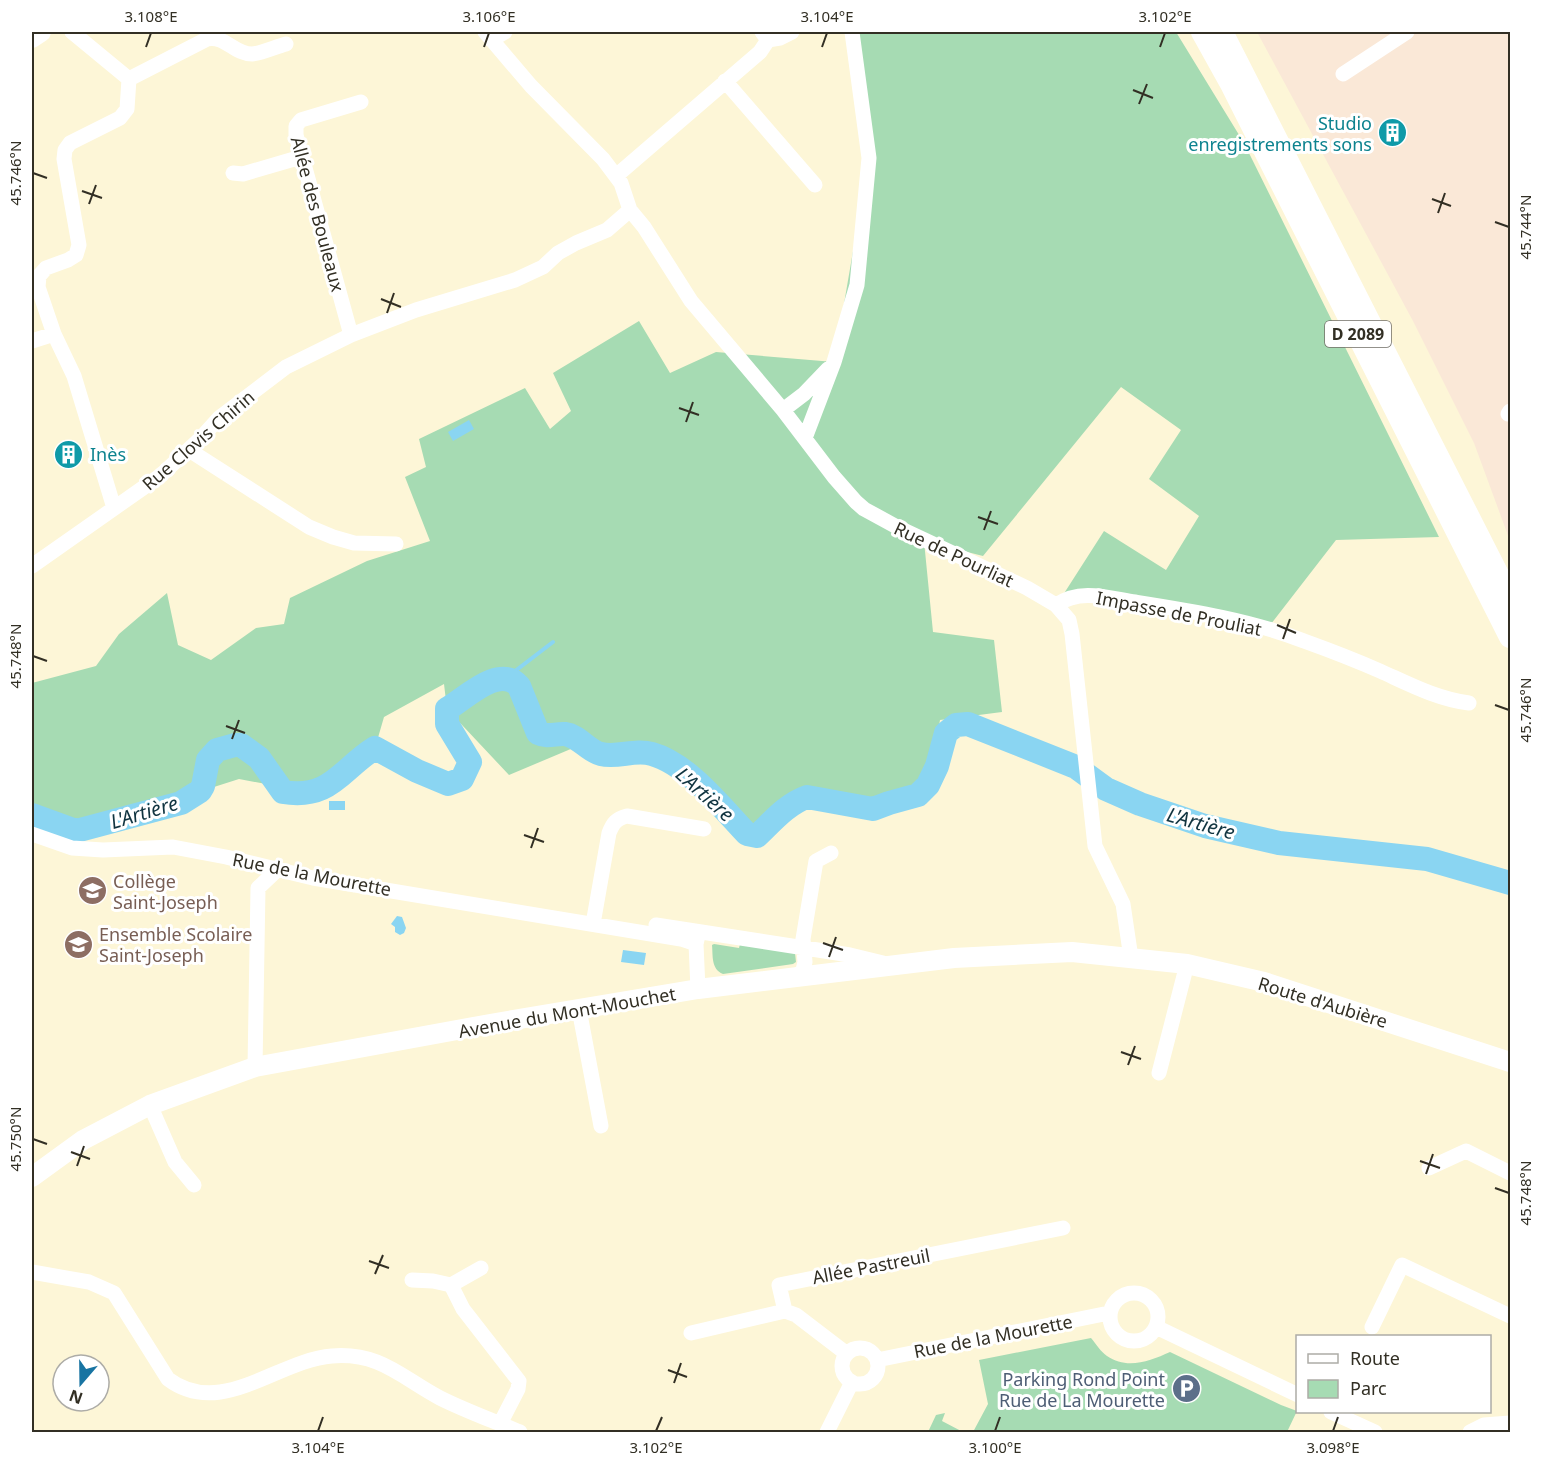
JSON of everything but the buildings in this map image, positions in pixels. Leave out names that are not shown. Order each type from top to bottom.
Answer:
[{"type":"highway","name":"D 2089","points":[[1202,32],[1248,117],[1510,638]]},
{"type":"highway","name":"D 2089","points":[[1222,32],[1510,598]]},
{"type":"main road","points":[[32,38],[40,32]]},
{"type":"main road","name":"Avenue du Mont-Mouchet","points":[[32,1177],[83,1140],[150,1105],[255,1067],[698,989],[954,958],[1072,952],[1131,958]]},
{"type":"main road","name":"Route d'Aubière","points":[[1131,958],[1187,964],[1264,982],[1510,1062]]},
{"type":"street","points":[[72,32],[129,79]]},
{"type":"street","points":[[488,36],[505,32]]},
{"type":"street","points":[[616,176],[760,52],[765,36],[780,38],[792,32]]},
{"type":"street","points":[[805,438],[834,362],[857,285],[869,158],[852,32]]},
{"type":"street","points":[[1344,74],[1407,32]]},
{"type":"street","name":"Rue de Pourliat","points":[[488,36],[531,86],[603,159],[623,188],[630,210],[644,227],[691,301],[783,410],[834,477],[864,509],[923,541],[1028,588],[1056,605],[1069,620],[1095,846],[1124,904],[1131,958]]},
{"type":"street","points":[[129,79],[214,37],[253,54],[285,44]]},
{"type":"street","points":[[114,508],[74,376],[54,334],[38,286],[39,276],[46,268],[76,255],[79,244],[64,159],[65,150],[70,143],[120,118],[127,109],[129,79]]},
{"type":"street","points":[[725,81],[814,185]]},
{"type":"street","name":"Allée des Bouleaux","points":[[351,335],[301,157],[296,126],[302,120],[362,102]]},
{"type":"street","points":[[233,173],[243,174],[301,157]]},
{"type":"street","name":"Rue Clovis Chirin","points":[[32,566],[160,476],[219,418],[286,367],[351,335],[416,310],[515,280],[543,267],[558,253],[576,243],[607,230],[630,210]]},
{"type":"street","points":[[32,341],[54,334]]},
{"type":"street","points":[[783,410],[804,394],[834,362]]},
{"type":"street","points":[[189,450],[309,526],[333,537],[354,543],[396,544]]},
{"type":"street","name":"Impasse de Prouliat","points":[[1056,605],[1077,595],[1095,596],[1187,610],[1272,630],[1346,657],[1450,701],[1469,703]]},
{"type":"street","points":[[594,920],[609,833],[618,818],[627,816],[704,829]]},
{"type":"street","name":"Rue de la Mourette","points":[[32,834],[72,848],[103,850],[172,847],[226,857],[313,878],[594,920],[681,939],[697,938],[805,948],[850,955],[892,966]]},
{"type":"street","points":[[796,978],[803,970],[805,948],[803,939],[816,861],[831,854]]},
{"type":"street","points":[[255,1067],[258,888],[277,870]]},
{"type":"street","points":[[697,938],[698,989]]},
{"type":"street","points":[[1159,1073],[1187,964]]},
{"type":"street","points":[[579,1009],[601,1126]]},
{"type":"street","points":[[150,1105],[175,1162],[194,1185]]},
{"type":"street","points":[[1429,1168],[1466,1151],[1510,1173]]},
{"type":"street","name":"Allée Pastreuil","points":[[785,1311],[779,1285],[1063,1228]]},
{"type":"street","points":[[1372,1327],[1402,1265],[1510,1316]]},
{"type":"street","points":[[412,1280],[451,1285],[481,1268]]},
{"type":"street","points":[[32,1272],[89,1282],[114,1293],[168,1379],[180,1388],[198,1394],[257,1382],[309,1360],[324,1357],[365,1357],[404,1374],[440,1398],[520,1432]]},
{"type":"street","points":[[451,1285],[463,1309],[519,1381],[518,1389],[500,1424]]},
{"type":"street","points":[[1138,1293],[1145,1295],[1154,1303],[1158,1315],[1156,1327],[1147,1337],[1134,1341],[1127,1340],[1116,1333],[1112,1327],[1109,1313],[1112,1305],[1123,1295],[1138,1293]]},
{"type":"street","points":[[691,1333],[785,1311],[796,1315],[847,1354]]},
{"type":"street","name":"Rue de la Mourette","points":[[877,1360],[1109,1313]]},
{"type":"street","points":[[1156,1327],[1296,1394]]},
{"type":"street","points":[[857,1348],[869,1351],[877,1360],[878,1370],[872,1379],[863,1384],[847,1379],[842,1369],[843,1358],[857,1348]]},
{"type":"street","points":[[827,1432],[852,1382]]},
{"type":"street","points":[[1333,1413],[1375,1432]]},
{"type":"street","points":[[1470,1432],[1484,1425],[1510,1423]]},
{"type":"shaded area","points":[[1257,32],[1510,32],[1510,541],[1474,443],[1413,321]]},
{"type":"green space","points":[[857,32],[1176,32],[1244,143],[1439,537],[1336,540],[1267,629],[1063,595],[1104,531],[1166,570],[1199,516],[1149,479],[1181,430],[1121,387],[983,556],[924,541],[933,632],[994,640],[1002,712],[940,720],[928,785],[873,809],[807,797],[797,801],[747,834],[681,769],[635,752],[585,743],[509,775],[447,709],[444,684],[384,717],[375,748],[308,792],[239,779],[76,831],[32,818],[32,683],[96,666],[119,634],[167,593],[178,645],[211,660],[256,628],[284,624],[290,598],[367,561],[430,541],[405,477],[426,467],[419,439],[525,388],[550,429],[571,411],[553,373],[639,321],[670,373],[716,352],[834,362],[869,158]]},
{"type":"green space","points":[[740,944],[795,953],[796,962],[723,974],[716,969],[713,962],[712,945],[739,948]]},
{"type":"green space","points":[[1091,1338],[1105,1354],[1122,1363],[1147,1361],[1170,1352],[1296,1411],[1296,1413],[1287,1432],[973,1432],[988,1404],[979,1360]]},
{"type":"green space","points":[[945,1413],[942,1421],[963,1432],[928,1432],[936,1415]]},
{"type":"water","points":[[469,420],[474,429],[453,441],[448,432]]},
{"type":"water","points":[[329,801],[345,801],[345,810],[329,810]]},
{"type":"water","points":[[397,916],[402,917],[406,928],[400,935],[395,932],[395,927],[391,924]]},
{"type":"water","points":[[623,950],[646,953],[644,965],[621,962]]},
{"type":"waterway","points":[[506,678],[553,642]]},
{"type":"waterway","name":"L'Artière","points":[[32,815],[76,831],[181,803],[200,791],[208,760],[217,750],[235,745],[241,745],[259,758],[283,792],[299,793],[324,787],[375,748],[417,771],[448,784],[462,779],[470,762],[447,724],[447,709],[483,685],[502,679],[511,680],[519,686],[538,733],[570,735],[601,754],[646,753],[665,759],[679,767],[704,788],[747,834],[757,836],[786,809],[807,797],[873,809],[918,795],[928,785],[937,766],[946,733],[956,725],[968,724],[1076,767],[1106,789],[1140,804],[1205,826],[1279,843],[1427,859],[1510,883]]},
{"type":"place","name":"Studio enregistrements sons","points":[[1393,133]]},
{"type":"place","name":"Inès","points":[[69,454]]},
{"type":"place","name":"Collège Saint-Joseph","points":[[92,891]]},
{"type":"place","name":"Ensemble Scolaire Saint-Joseph","points":[[78,944]]},
{"type":"place","name":"Parking Rond Point Rue de La Mourette","points":[[1186,1389]]}]
